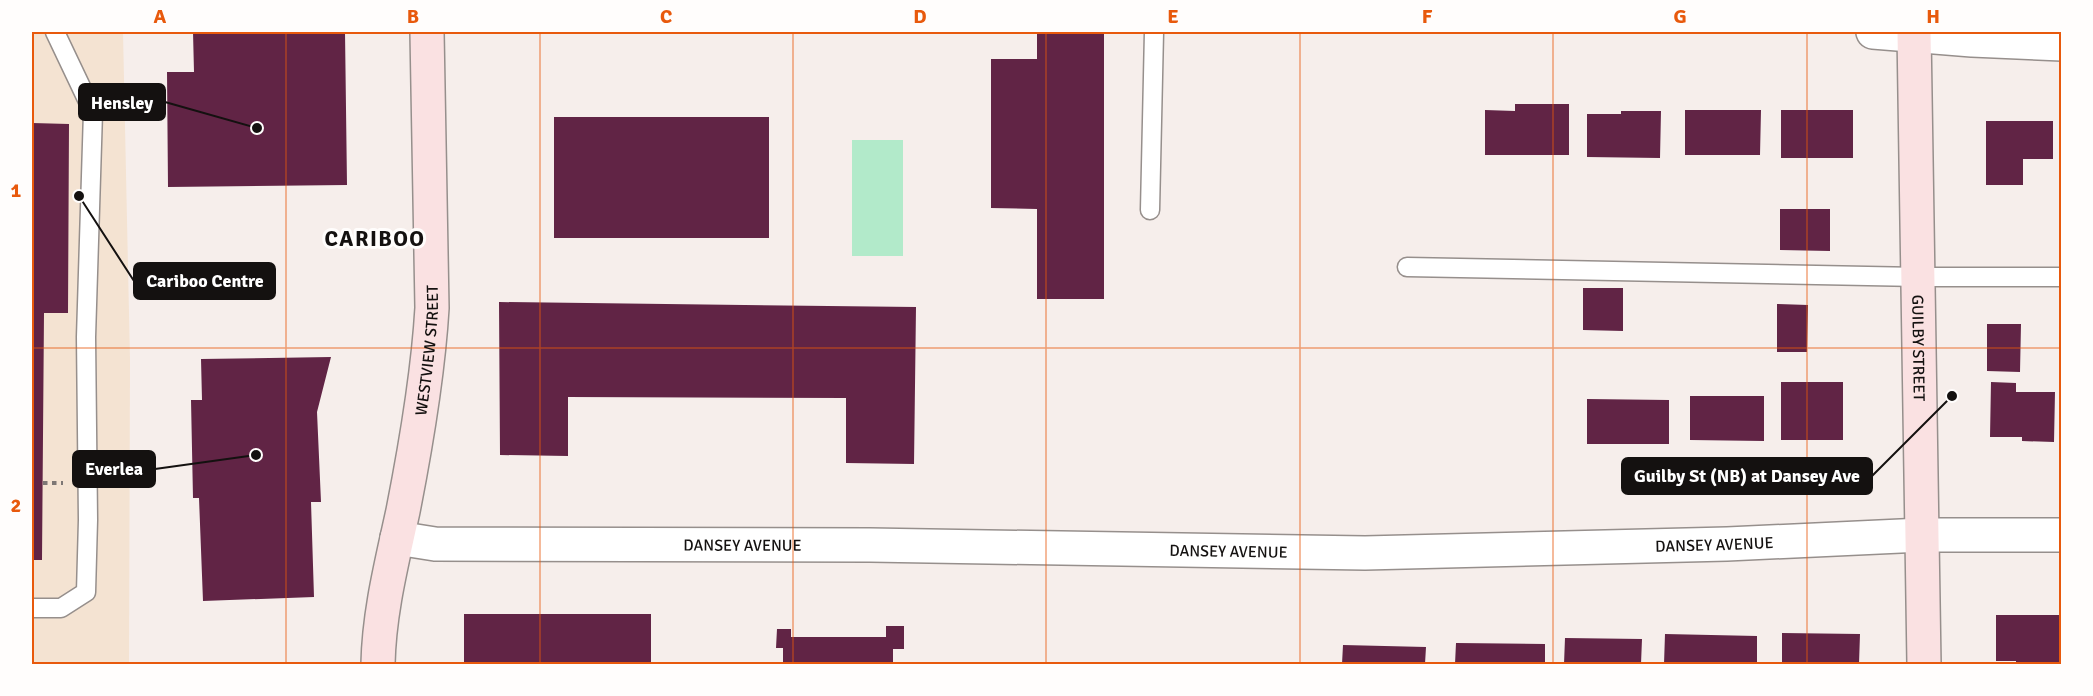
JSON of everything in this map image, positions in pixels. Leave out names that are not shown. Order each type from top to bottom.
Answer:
[{"type":"street","name":"WESTVIEW STREET","points":[[378,664],[382,608],[422,401],[432,308],[427,32]]},
{"type":"street","points":[[1873,32],[2061,44]]},
{"type":"street","name":"GUILBY STREET","points":[[1914,33],[1924,664]]},
{"type":"street","name":"DANSEY AVENUE","points":[[397,538],[435,544],[870,545],[1365,553],[1727,544],[1922,535],[2061,535]]},
{"type":"lane","points":[[32,608],[60,608],[86,592],[88,520],[86,337],[93,112],[55,32]]},
{"type":"lane","points":[[1150,210],[1154,32]]},
{"type":"lane","points":[[1407,267],[1919,277],[2061,277]]},
{"type":"shaded area","points":[[32,32],[123,32],[130,360],[129,664],[32,664]]},
{"type":"green space","points":[[852,140],[903,140],[903,256],[852,256]]},
{"type":"building","points":[[193,32],[345,32],[347,185],[168,187],[167,72],[194,72]]},
{"type":"building","points":[[1037,32],[1104,32],[1104,299],[1037,299],[1037,209],[991,208],[991,59],[1037,59]]},
{"type":"building","points":[[1515,104],[1569,104],[1569,155],[1485,155],[1485,110],[1515,111]]},
{"type":"building","points":[[1685,110],[1761,110],[1760,155],[1685,155]]},
{"type":"building","points":[[1781,110],[1853,110],[1853,158],[1781,158]]},
{"type":"building","points":[[1621,111],[1661,111],[1660,158],[1587,157],[1587,114],[1621,114]]},
{"type":"building","points":[[554,117],[769,117],[769,238],[554,238]]},
{"type":"building","points":[[1986,121],[2053,121],[2053,159],[2023,159],[2023,185],[1986,185]]},
{"type":"building","points":[[32,123],[69,124],[68,313],[44,313],[42,560],[32,560]]},
{"type":"building","points":[[1780,209],[1830,209],[1830,251],[1780,250]]},
{"type":"building","points":[[1583,288],[1623,288],[1623,331],[1583,330]]},
{"type":"building","points":[[499,302],[916,307],[914,464],[846,463],[846,398],[568,397],[568,456],[500,455]]},
{"type":"building","points":[[1777,304],[1808,305],[1807,352],[1777,352]]},
{"type":"building","points":[[1987,324],[2021,324],[2020,372],[1987,371]]},
{"type":"building","points":[[331,357],[317,412],[321,502],[311,502],[314,597],[203,601],[199,498],[193,498],[191,400],[202,400],[201,359]]},
{"type":"building","points":[[1781,382],[1843,382],[1843,440],[1781,440]]},
{"type":"building","points":[[1991,382],[2016,383],[2016,392],[2055,392],[2054,442],[2022,441],[2022,437],[1990,437]]},
{"type":"building","points":[[1690,396],[1764,396],[1764,441],[1690,440]]},
{"type":"building","points":[[1587,399],[1669,400],[1669,444],[1587,444]]},
{"type":"building","points":[[464,614],[651,614],[651,664],[464,664]]},
{"type":"building","points":[[1996,615],[2060,615],[2060,664],[2016,664],[2016,661],[1996,661]]},
{"type":"building","points":[[886,626],[904,626],[904,649],[893,649],[893,664],[783,664],[783,648],[776,648],[777,629],[791,629],[791,637],[886,637]]},
{"type":"building","points":[[1782,633],[1860,634],[1859,664],[1782,664]]},
{"type":"building","points":[[1665,634],[1757,636],[1757,664],[1664,664]]},
{"type":"building","points":[[1565,638],[1642,639],[1641,664],[1564,664]]},
{"type":"building","points":[[1456,643],[1545,644],[1545,664],[1455,664]]},
{"type":"building","points":[[1343,645],[1426,647],[1425,664],[1342,664]]},
{"type":"place","name":"Hensley","points":[[257,128]]},
{"type":"place","name":"Cariboo Centre","points":[[79,196]]},
{"type":"place","name":"Guilby St (NB) at Dansey Ave","points":[[1952,396]]},
{"type":"place","name":"Everlea","points":[[256,455]]},
{"type":"district","name":"CARIBOO","points":[[375,238]]}]
